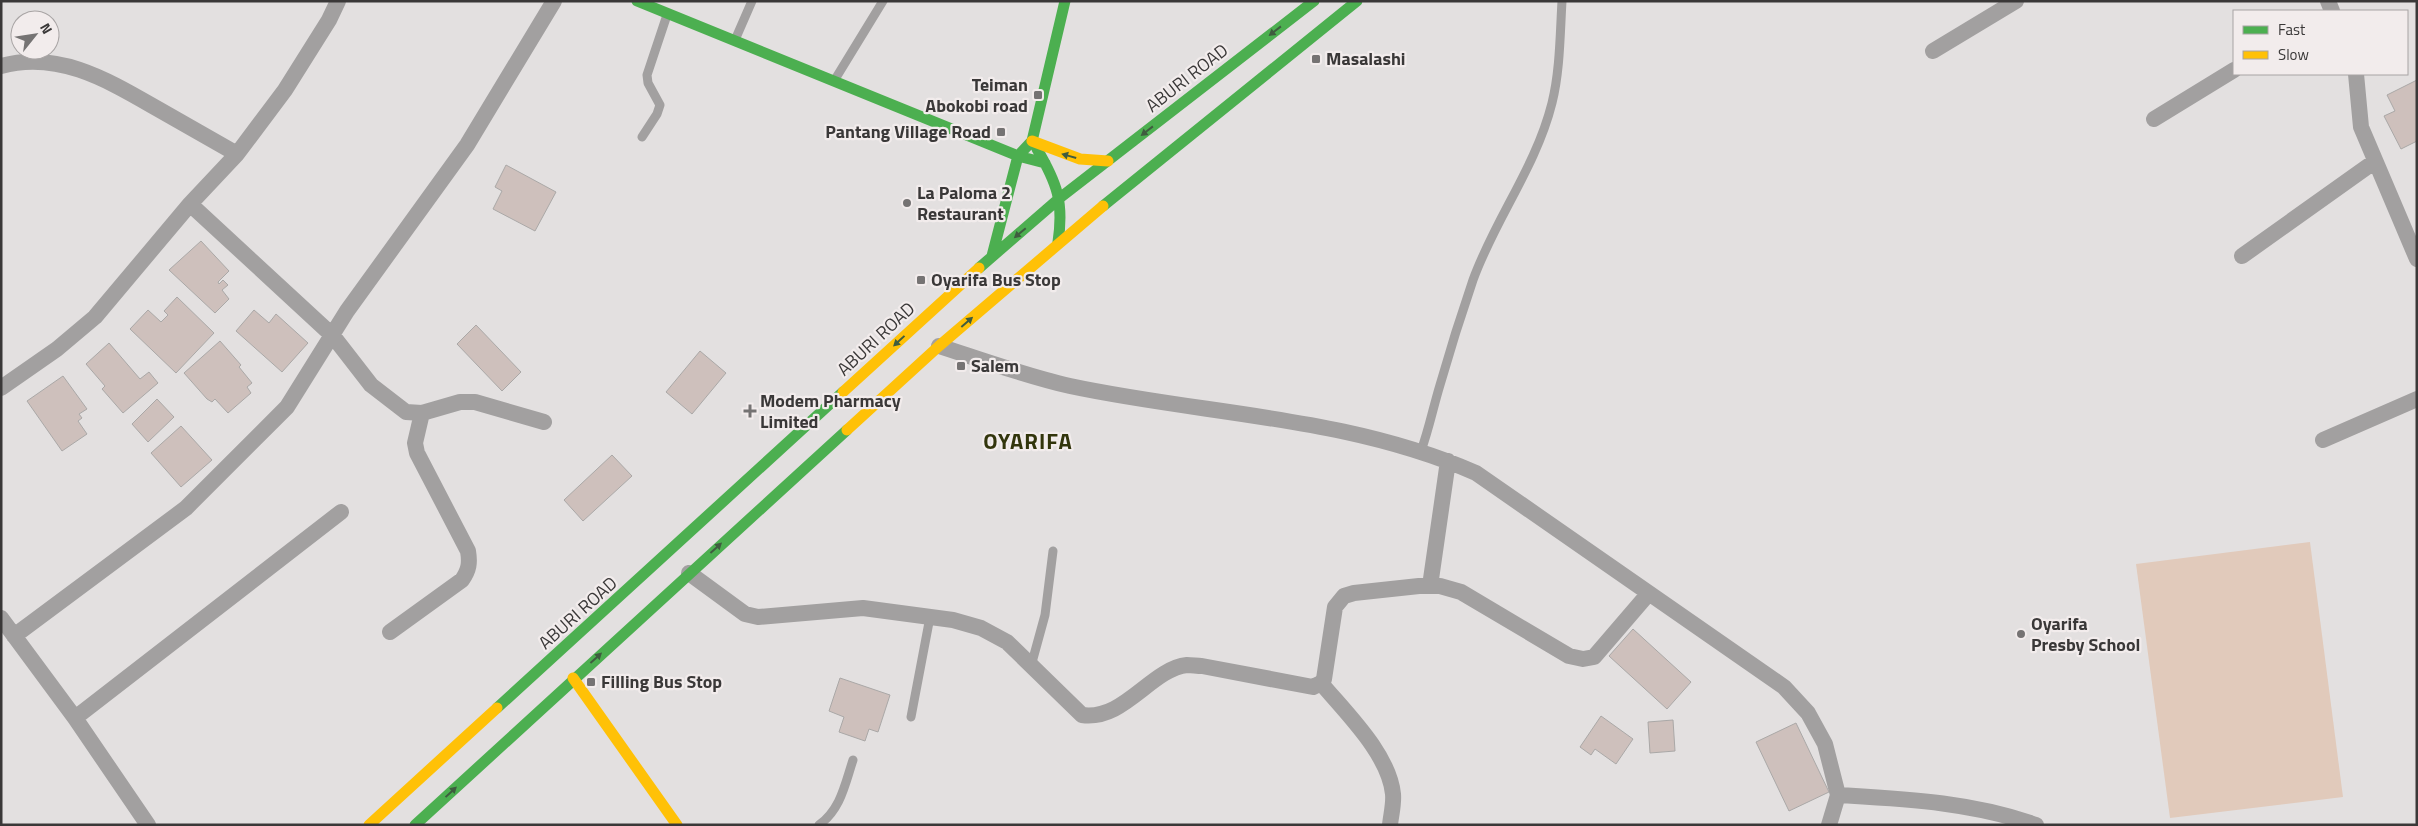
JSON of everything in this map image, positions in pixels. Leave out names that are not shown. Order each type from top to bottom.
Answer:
[{"type":"main road","points":[[637,1],[1018,156],[1045,163]]},
{"type":"main road","points":[[992,256],[1018,156],[1032,141],[1065,1]]},
{"type":"main road","name":"ABURI ROAD","points":[[369,825],[992,256],[1108,161],[1314,1]]},
{"type":"main road","points":[[415,825],[573,678],[940,346],[1058,242],[1357,1]]},
{"type":"main road","points":[[1032,141],[1080,159],[1108,161]]},
{"type":"main road","points":[[1032,141],[1062,198],[1063,214],[1058,242]]},
{"type":"main road","points":[[573,678],[677,825]]},
{"type":"street","points":[[1,388],[57,349],[95,316],[190,204],[237,154],[285,90],[330,20],[338,1]]},
{"type":"street","points":[[14,636],[186,508],[287,407],[347,311],[466,145],[554,1]]},
{"type":"street","points":[[1933,51],[2016,1]]},
{"type":"street","points":[[1,66],[36,61],[84,70],[120,87],[237,154]]},
{"type":"street","points":[[2154,120],[2233,71]]},
{"type":"street","points":[[2356,75],[2362,127],[2374,162],[2417,259]]},
{"type":"street","points":[[2242,256],[2374,162]]},
{"type":"street","points":[[190,204],[333,336],[371,385],[406,412],[422,413],[460,402],[475,402],[544,422]]},
{"type":"street","points":[[940,346],[1069,386],[1331,427],[1420,451],[1476,473],[1784,687],[1808,713],[1825,744],[1838,795],[1829,825]]},
{"type":"street","points":[[2323,440],[2417,399]]},
{"type":"street","points":[[390,632],[462,580],[467,572],[470,561],[468,551],[417,453],[415,443],[422,413]]},
{"type":"street","points":[[1430,586],[1448,461]]},
{"type":"street","points":[[75,718],[341,512]]},
{"type":"street","points":[[689,573],[745,614],[758,617],[856,608],[953,620],[981,628],[1007,642],[1082,715],[1096,717],[1109,712],[1172,670],[1186,665],[1202,666],[1313,688],[1324,679],[1335,607],[1339,600],[1354,593],[1440,586],[1460,592],[1569,656],[1583,659],[1594,657],[1649,593]]},
{"type":"street","points":[[1,618],[75,718],[148,825]]},
{"type":"street","points":[[1321,683],[1370,742],[1383,764],[1393,793],[1390,825]]},
{"type":"street","points":[[1838,795],[1914,800],[1976,808],[2036,825]]},
{"type":"lane","points":[[735,40],[752,1]]},
{"type":"lane","points":[[834,81],[883,1]]},
{"type":"lane","points":[[1420,451],[1431,425],[1452,340],[1474,278],[1494,230],[1511,202],[1539,142],[1552,103],[1559,47],[1562,1]]},
{"type":"lane","points":[[642,137],[658,114],[660,105],[648,83],[647,75],[668,12]]},
{"type":"lane","points":[[1031,666],[1045,614],[1052,551]]},
{"type":"lane","points":[[911,717],[930,617]]},
{"type":"lane","points":[[819,825],[831,814],[840,801],[853,760]]},
{"type":"shaded area","points":[[2310,542],[2343,797],[2170,818],[2136,564]]},
{"type":"building","points":[[2417,80],[2417,141],[2401,149],[2384,116],[2395,111],[2387,95]]},
{"type":"building","points":[[506,165],[556,192],[535,231],[493,209],[502,191],[495,187]]},
{"type":"building","points":[[201,241],[229,271],[218,282],[219,284],[223,280],[228,285],[222,290],[229,299],[215,313],[169,270]]},
{"type":"building","points":[[177,297],[214,333],[176,373],[130,329],[148,310],[161,322],[168,315],[164,311]]},
{"type":"building","points":[[254,310],[269,323],[276,314],[308,343],[282,372],[236,331]]},
{"type":"building","points":[[476,325],[521,372],[502,391],[457,344]]},
{"type":"building","points":[[220,341],[241,365],[239,367],[252,383],[247,387],[251,393],[228,413],[215,399],[212,402],[207,399],[184,373]]},
{"type":"building","points":[[109,343],[140,379],[149,372],[158,383],[123,413],[102,389],[105,386],[86,364]]},
{"type":"building","points":[[700,351],[726,373],[692,414],[666,392]]},
{"type":"building","points":[[63,376],[87,409],[79,414],[82,418],[78,421],[87,434],[62,451],[27,401]]},
{"type":"building","points":[[157,399],[174,417],[148,442],[132,424]]},
{"type":"building","points":[[181,426],[212,460],[181,487],[151,453]]},
{"type":"building","points":[[612,455],[632,476],[583,521],[564,500]]},
{"type":"building","points":[[1633,629],[1691,682],[1667,709],[1609,656]]},
{"type":"building","points":[[840,678],[890,695],[878,732],[869,729],[865,741],[839,732],[844,717],[829,711]]},
{"type":"building","points":[[1601,716],[1633,739],[1616,764],[1595,749],[1591,755],[1580,747]]},
{"type":"building","points":[[1673,720],[1675,751],[1650,753],[1648,722]]},
{"type":"building","points":[[1796,723],[1829,792],[1789,811],[1756,742]]},
{"type":"traffic: fast","points":[[637,1],[1018,156],[1045,163]]},
{"type":"traffic: fast","points":[[992,256],[1018,156],[1032,141],[1065,1]]},
{"type":"traffic: fast","points":[[979,268],[1061,197],[1314,1]]},
{"type":"traffic: fast","points":[[1103,206],[1357,1]]},
{"type":"traffic: fast","points":[[1037,149],[1050,172],[1057,193],[1060,215],[1058,242]]},
{"type":"traffic: fast","points":[[497,708],[843,392]]},
{"type":"traffic: fast","points":[[415,825],[847,430]]},
{"type":"traffic: slow","points":[[1032,141],[1080,159],[1108,161]]},
{"type":"traffic: slow","points":[[847,430],[939,346],[1103,206]]},
{"type":"traffic: slow","points":[[843,392],[979,268]]},
{"type":"traffic: slow","points":[[573,678],[677,825]]},
{"type":"traffic: slow","points":[[369,825],[497,708]]},
{"type":"place","name":"Masalashi","points":[[1316,59]]},
{"type":"place","name":"Teiman Abokobi road","points":[[1038,95]]},
{"type":"place","name":"Pantang Village Road","points":[[1001,132]]},
{"type":"place","name":"La Paloma 2 Restaurant","points":[[907,203]]},
{"type":"place","name":"Oyarifa Bus Stop","points":[[921,280]]},
{"type":"place","name":"Salem","points":[[961,366]]},
{"type":"place","name":"Modem Pharmacy Limited","points":[[750,411]]},
{"type":"place","name":"Oyarifa Presby School","points":[[2021,634]]},
{"type":"place","name":"Filling Bus Stop","points":[[591,682]]},
{"type":"district","name":"OYARIFA","points":[[1028,441]]}]
